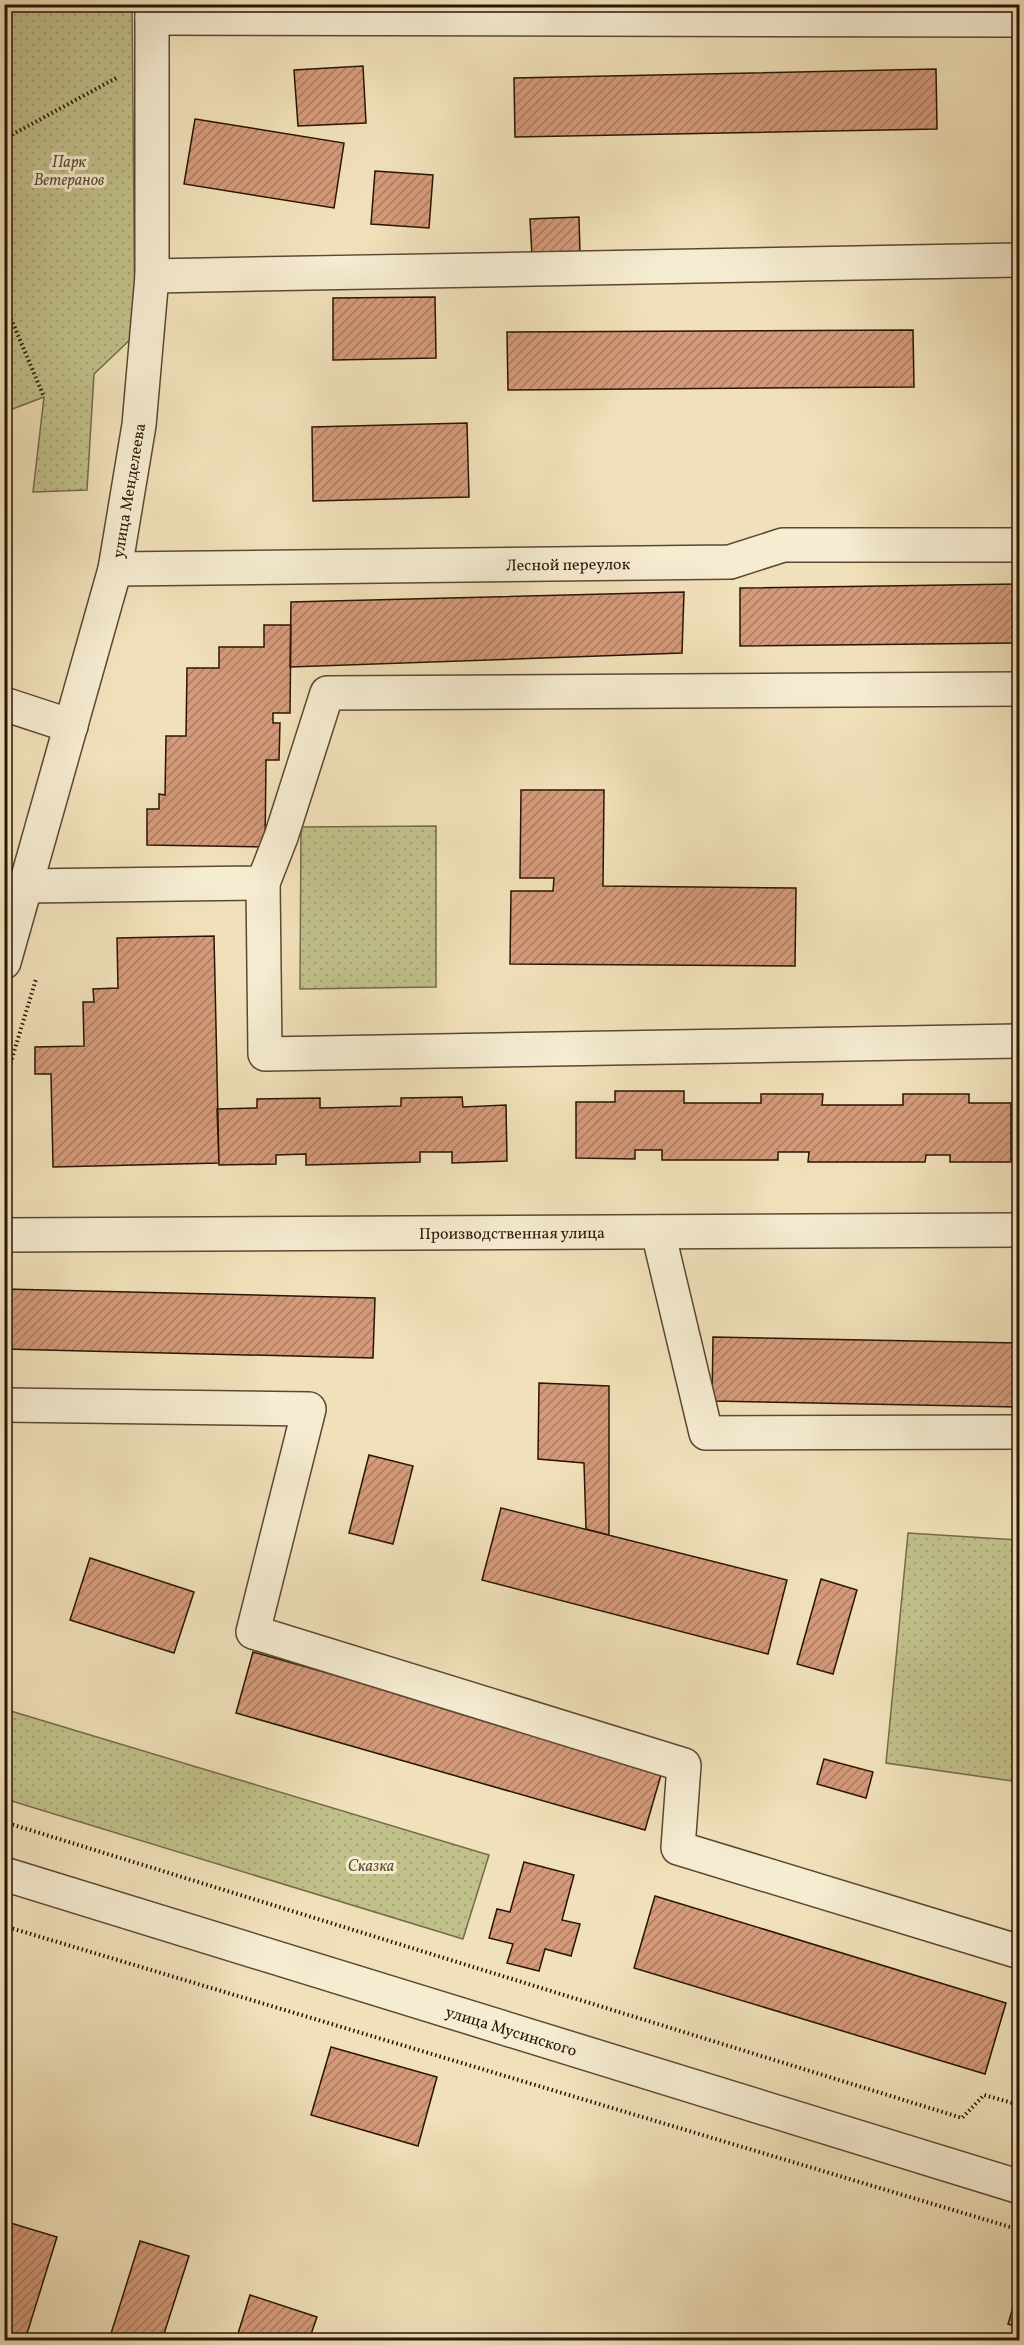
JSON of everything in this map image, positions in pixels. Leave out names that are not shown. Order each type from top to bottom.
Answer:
[{"type":"street","points":[[152,11],[1020,20]]},
{"type":"street","name":"улица Менделеева","points":[[4,962],[115,569],[139,424],[152,276],[152,11]]},
{"type":"street","points":[[152,276],[1020,260]]},
{"type":"street","name":"Лесной переулок","points":[[115,569],[730,562],[783,545],[1020,545]]},
{"type":"street","points":[[1020,689],[327,693],[281,837],[263,883],[265,1054],[1020,1041]]},
{"type":"street","points":[[4,704],[70,726]]},
{"type":"street","points":[[26,886],[263,883]]},
{"type":"street","name":"Производственная улица","points":[[4,1235],[1020,1230]]},
{"type":"street","points":[[658,1232],[706,1433],[1020,1432]]},
{"type":"street","points":[[4,1405],[309,1409],[253,1632],[684,1765],[678,1848],[1020,1952]]},
{"type":"street","name":"улица Мусинского","points":[[4,1874],[1020,2187]]},
{"type":"path","points":[[4,140],[153,58]]},
{"type":"path","points":[[4,302],[44,397]]},
{"type":"path","points":[[4,1822],[962,2118],[984,2095],[1020,2105]]},
{"type":"path","points":[[4,1926],[1020,2230]]},
{"type":"green space","name":"Парк Ветеранов","points":[[5,5],[132,5],[135,335],[94,374],[87,490],[33,492],[44,397],[5,412]]},
{"type":"green space","points":[[436,826],[436,987],[300,989],[301,827]]},
{"type":"green space","points":[[908,1533],[1019,1540],[1019,1782],[886,1763]]},
{"type":"green space","name":"Сказка","points":[[4,1709],[489,1855],[463,1939],[5,1799]]},
{"type":"building","points":[[363,66],[366,123],[298,126],[294,70]]},
{"type":"building","points":[[936,69],[937,129],[515,137],[514,78]]},
{"type":"building","points":[[195,119],[344,143],[334,208],[184,184]]},
{"type":"building","points":[[375,171],[433,175],[429,228],[371,224]]},
{"type":"building","points":[[579,217],[580,254],[532,256],[530,219]]},
{"type":"building","points":[[435,297],[436,358],[333,360],[333,298]]},
{"type":"building","points":[[913,330],[914,387],[508,390],[507,332]]},
{"type":"building","points":[[467,423],[469,497],[313,501],[312,427]]},
{"type":"building","points":[[1020,584],[1020,643],[740,646],[740,588]]},
{"type":"building","points":[[684,592],[682,653],[290,667],[291,602]]},
{"type":"building","points":[[264,625],[291,625],[290,713],[273,713],[273,723],[280,723],[279,760],[266,760],[265,847],[147,845],[147,809],[159,809],[159,794],[165,795],[166,736],[186,736],[187,668],[219,668],[219,647],[264,647]]},
{"type":"building","points":[[521,790],[604,790],[603,886],[796,888],[795,966],[510,964],[511,891],[553,891],[554,878],[520,878]]},
{"type":"building","points":[[214,936],[219,1163],[53,1167],[51,1074],[35,1074],[35,1047],[84,1046],[83,1002],[94,1002],[93,989],[118,988],[117,938]]},
{"type":"building","points":[[615,1091],[684,1091],[684,1103],[761,1103],[761,1094],[823,1094],[822,1105],[903,1105],[903,1094],[969,1094],[969,1103],[1011,1103],[1011,1162],[950,1162],[950,1155],[926,1155],[925,1162],[808,1162],[809,1152],[778,1152],[778,1160],[662,1160],[662,1150],[635,1150],[635,1159],[576,1158],[576,1102],[615,1102]]},
{"type":"building","points":[[462,1097],[463,1107],[506,1105],[507,1161],[452,1163],[452,1152],[420,1152],[420,1162],[306,1165],[306,1154],[276,1155],[276,1164],[219,1165],[217,1109],[257,1108],[257,1099],[320,1098],[320,1108],[401,1106],[401,1098]]},
{"type":"building","points":[[4,1289],[375,1298],[373,1358],[4,1349]]},
{"type":"building","points":[[713,1337],[1020,1343],[1020,1407],[712,1401]]},
{"type":"building","points":[[539,1383],[609,1386],[609,1535],[586,1529],[584,1463],[538,1459]]},
{"type":"building","points":[[369,1455],[413,1466],[393,1544],[349,1533]]},
{"type":"building","points":[[501,1508],[787,1580],[768,1654],[482,1580]]},
{"type":"building","points":[[90,1558],[194,1592],[174,1653],[70,1620]]},
{"type":"building","points":[[821,1579],[857,1590],[833,1674],[797,1664]]},
{"type":"building","points":[[253,1652],[663,1768],[645,1830],[236,1713]]},
{"type":"building","points":[[824,1759],[873,1772],[866,1798],[817,1784]]},
{"type":"building","points":[[524,1862],[574,1875],[562,1920],[580,1924],[571,1956],[545,1949],[539,1971],[507,1963],[513,1944],[489,1938],[497,1909],[510,1912]]},
{"type":"building","points":[[655,1896],[1006,2003],[985,2074],[634,1968]]},
{"type":"building","points":[[331,2047],[437,2077],[418,2146],[311,2115]]},
{"type":"building","points":[[4,2221],[57,2237],[25,2340],[4,2340]]},
{"type":"building","points":[[140,2241],[189,2256],[162,2340],[109,2340]]},
{"type":"building","points":[[1020,2284],[1020,2328],[1008,2324]]},
{"type":"building","points":[[250,2295],[317,2317],[309,2340],[236,2340]]}]
